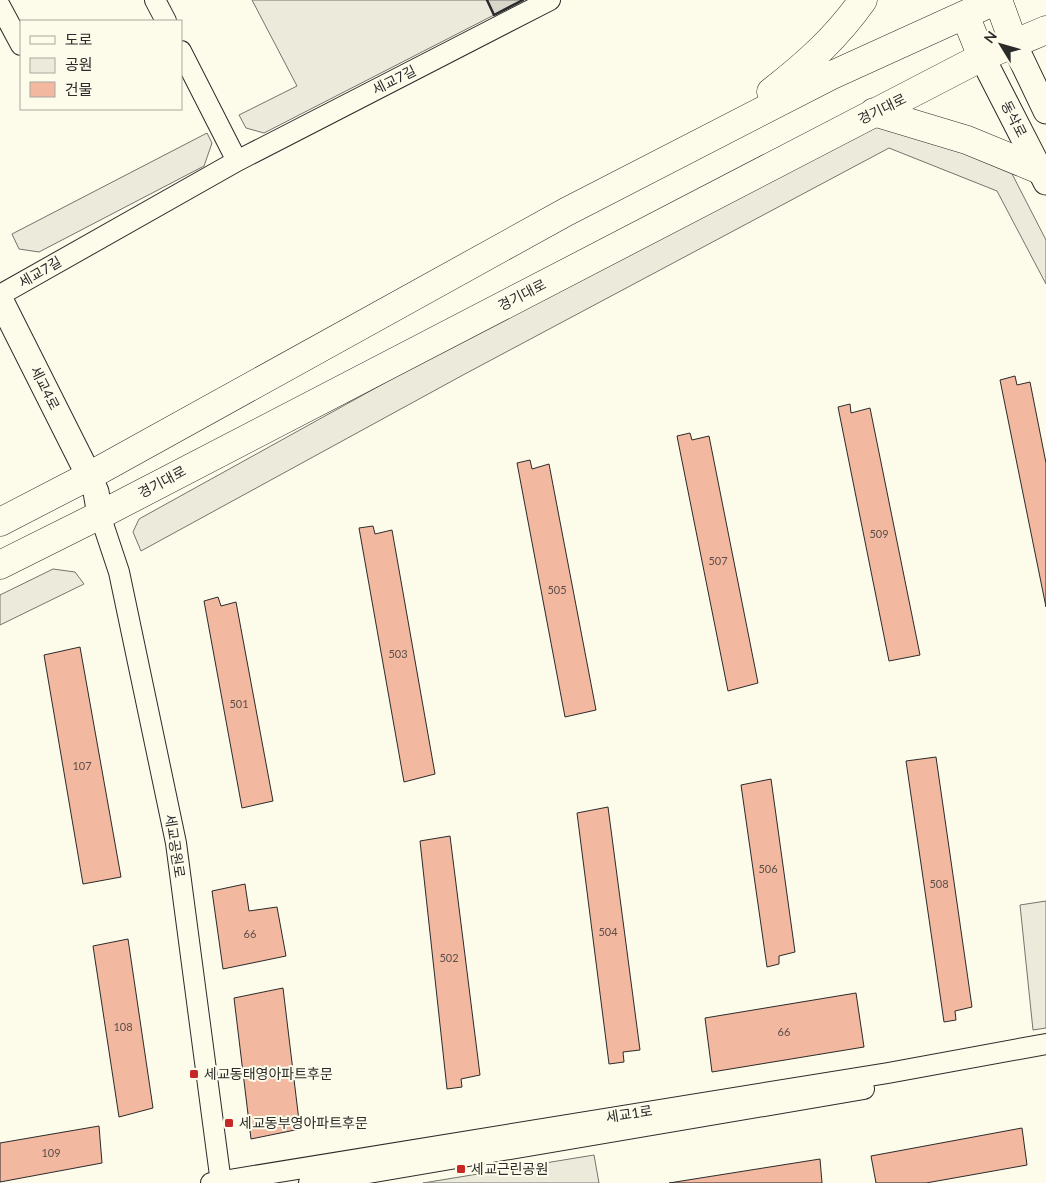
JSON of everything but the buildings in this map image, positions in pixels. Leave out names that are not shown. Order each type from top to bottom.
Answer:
[{"type":"main road","points":[[726,128],[812,60],[844,27],[863,0]]},
{"type":"main road","points":[[0,522],[89,476],[558,216],[830,76],[998,0],[1014,44]]},
{"type":"main road","points":[[965,15],[982,57]]},
{"type":"main road","name":"경기대로","points":[[0,565],[100,515],[874,112],[935,83],[982,57],[1046,30]]},
{"type":"main road","points":[[874,112],[967,140],[1043,176]]},
{"type":"street","points":[[155,0],[165,20]]},
{"type":"street","name":"세교7길","points":[[0,295],[237,161],[550,0]]},
{"type":"street","points":[[0,6],[20,44]]},
{"type":"street","points":[[1014,44],[1046,111]]},
{"type":"street","points":[[182,52],[237,161]]},
{"type":"street","name":"동삭로","points":[[982,57],[1043,176]]},
{"type":"street","name":"세교4로","points":[[0,299],[89,476],[96,492],[100,515]]},
{"type":"street","name":"세교공원로","points":[[100,515],[120,572],[176,843],[217,1182]]},
{"type":"street","name":"세교1로","points":[[217,1182],[888,1073],[1046,1044]]},
{"type":"street","name":"세교1로","points":[[308,1183],[1046,1057]]},
{"type":"green space","points":[[252,0],[487,0],[494,15],[264,133],[246,128],[239,115],[297,86]]},
{"type":"green space","points":[[881,125],[1009,168],[1046,240],[1046,284],[997,191],[889,148],[463,375],[141,551],[133,532],[139,519],[493,323]]},
{"type":"green space","points":[[207,133],[212,143],[204,166],[39,252],[19,249],[12,234]]},
{"type":"green space","points":[[53,569],[75,572],[84,584],[0,625],[0,595]]},
{"type":"green space","points":[[1046,901],[1046,1028],[1033,1030],[1020,905]]},
{"type":"green space","points":[[594,1155],[599,1183],[423,1183]]},
{"type":"shaded area","points":[[487,0],[523,0],[494,15]]},
{"type":"wall","points":[[487,0],[494,15],[523,0]]},
{"type":"place","name":"세교동태영아파트후문","points":[[194,1074]]},
{"type":"place","name":"세교동부영아파트후문","points":[[229,1123]]},
{"type":"place","name":"세교근린공원","points":[[461,1169]]}]
